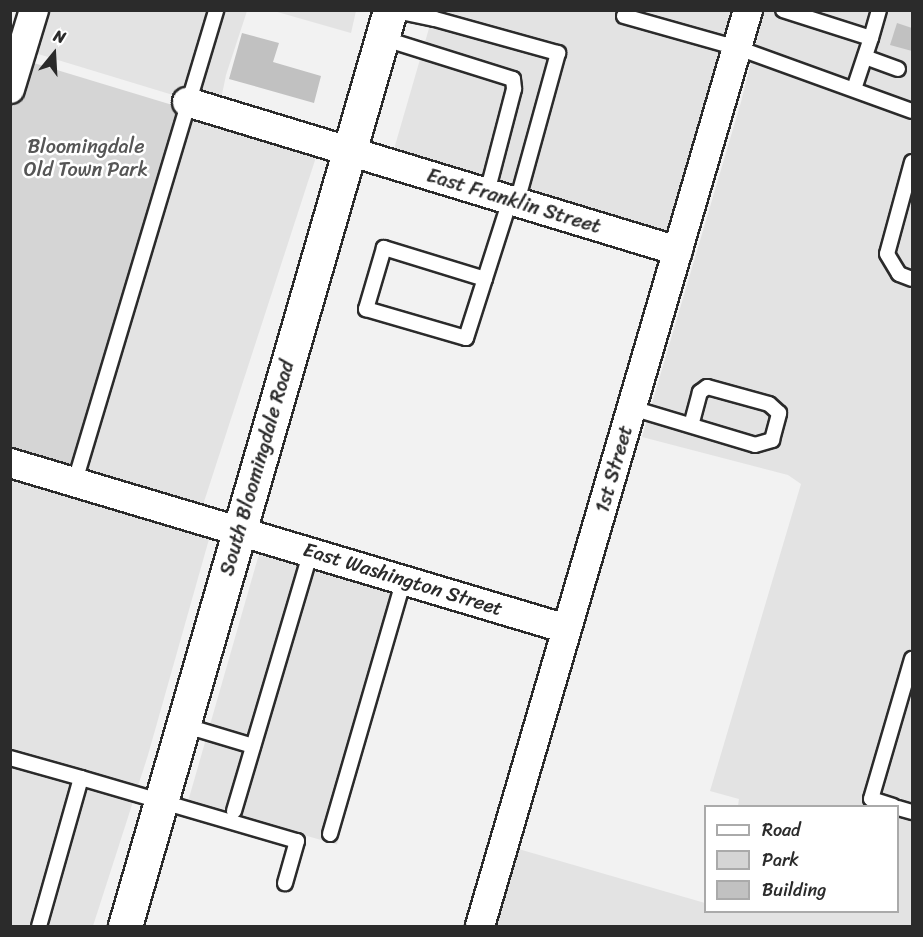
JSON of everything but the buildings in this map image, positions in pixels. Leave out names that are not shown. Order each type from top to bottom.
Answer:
[{"type":"main road","name":"South Bloomingdale Road","points":[[125,927],[387,20]]},
{"type":"street","points":[[10,89],[34,10]]},
{"type":"street","name":"1st Street","points":[[483,926],[567,629],[748,10]]},
{"type":"street","name":"East Franklin Street","points":[[187,102],[678,251]]},
{"type":"street","name":"East Washington Street","points":[[10,463],[240,529],[567,629]]},
{"type":"lane","points":[[75,481],[216,10]]},
{"type":"lane","points":[[783,10],[871,38]]},
{"type":"lane","points":[[854,89],[879,10]]},
{"type":"lane","points":[[624,16],[738,48],[912,111]]},
{"type":"lane","points":[[387,20],[435,19],[558,53],[505,198],[485,279],[466,338],[366,309],[384,248],[485,279]]},
{"type":"lane","points":[[387,20],[513,79],[505,198]]},
{"type":"lane","points":[[865,57],[898,69]]},
{"type":"lane","points":[[912,162],[887,254],[899,274],[912,279]]},
{"type":"lane","points":[[632,408],[755,446],[772,440],[779,413],[769,404],[707,387],[700,392],[691,425]]},
{"type":"lane","points":[[234,811],[312,551]]},
{"type":"lane","points":[[330,834],[404,579]]},
{"type":"lane","points":[[888,805],[871,799],[912,659]]},
{"type":"lane","points":[[183,725],[253,746]]},
{"type":"lane","points":[[10,758],[297,841],[285,883]]},
{"type":"lane","points":[[39,927],[81,778]]},
{"type":"shaded area","points":[[37,11],[247,11],[226,75],[219,109],[25,50]]},
{"type":"shaded area","points":[[274,11],[356,11],[351,33]]},
{"type":"shaded area","points":[[434,11],[749,11],[685,246],[392,156]]},
{"type":"shaded area","points":[[764,11],[912,11],[912,926],[491,926],[515,848],[704,903],[704,913],[899,913],[899,805],[738,805],[739,799],[710,791],[801,484],[788,475],[642,437],[741,102]]},
{"type":"shaded area","points":[[190,108],[318,150],[199,517],[71,475]]},
{"type":"shaded area","points":[[10,466],[213,525],[148,755],[93,926],[11,926]]},
{"type":"shaded area","points":[[261,547],[410,590],[337,844],[188,802]]},
{"type":"green space","name":"Bloomingdale Old Town Park","points":[[24,60],[179,107],[72,470],[11,453],[10,107]]}]
